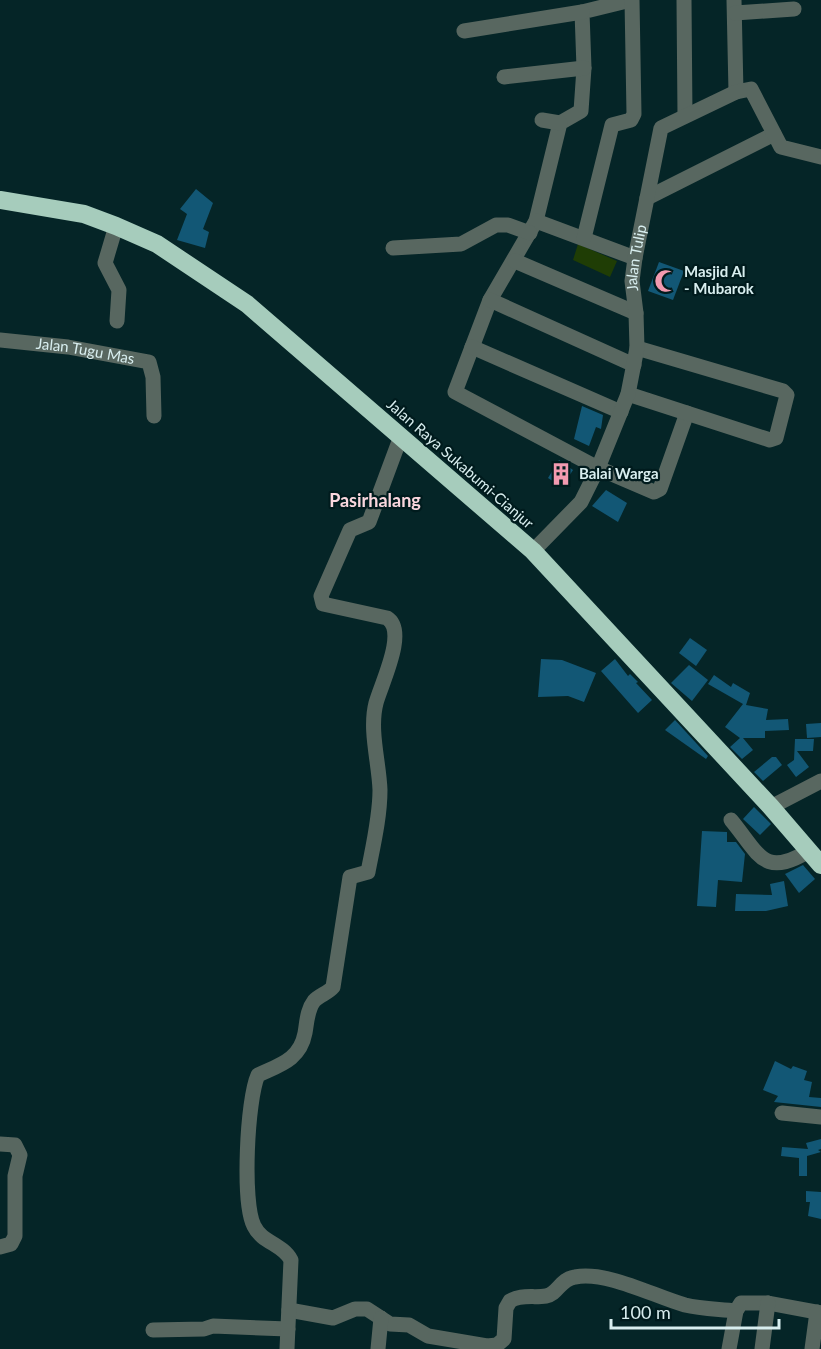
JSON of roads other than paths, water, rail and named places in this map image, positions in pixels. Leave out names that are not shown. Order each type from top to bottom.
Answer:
[{"type":"highway","name":"Jalan Raya Sukabumi-Cianjur","points":[[0,200],[84,214],[116,226],[157,244],[246,304],[533,551],[771,807],[821,865]]},
{"type":"street","points":[[464,31],[582,12],[632,0],[634,114],[631,120],[612,124],[584,238]]},
{"type":"street","points":[[684,0],[685,116]]},
{"type":"street","points":[[794,9],[734,6],[736,92],[753,90],[780,147],[821,157]]},
{"type":"street","points":[[542,120],[560,123],[581,111],[584,68],[582,12]]},
{"type":"street","points":[[504,76],[584,68]]},
{"type":"street","name":"Jalan Tulip","points":[[533,551],[576,507],[598,468],[628,394],[637,348],[632,281],[658,132],[661,128],[736,92]]},
{"type":"street","points":[[560,123],[533,227],[490,300],[455,386],[458,395],[598,468],[654,492],[658,491],[687,413]]},
{"type":"street","points":[[647,198],[774,134]]},
{"type":"street","points":[[393,248],[461,244],[496,225],[508,225],[533,227],[584,238],[635,258]]},
{"type":"street","points":[[116,226],[105,263],[119,290],[117,321]]},
{"type":"street","points":[[515,261],[636,313]]},
{"type":"street","points":[[490,300],[634,365]]},
{"type":"street","name":"Jalan Tugu Mas","points":[[0,340],[68,347],[149,362],[153,377],[154,416]]},
{"type":"street","points":[[472,347],[621,412]]},
{"type":"street","points":[[628,394],[774,440],[788,395],[783,391],[637,348]]},
{"type":"street","points":[[287,1349],[291,1260],[287,1253],[261,1236],[255,1229],[249,1209],[246,1182],[254,1092],[258,1075],[284,1065],[291,1059],[302,1040],[307,1018],[314,1002],[333,987],[350,877],[368,872],[380,792],[374,718],[376,702],[390,662],[396,630],[394,624],[387,618],[323,604],[321,597],[350,530],[369,522],[401,436]]},
{"type":"street","points":[[771,807],[821,781]]},
{"type":"street","points":[[731,820],[763,858],[772,864],[787,864],[809,851]]},
{"type":"street","points":[[782,1113],[821,1117]]},
{"type":"street","points":[[0,1144],[15,1145],[20,1149],[15,1176],[15,1236],[11,1244],[0,1247]]},
{"type":"street","points":[[289,1310],[333,1318],[355,1309],[367,1309],[390,1324],[409,1325],[428,1336],[497,1345],[506,1335],[506,1308],[510,1301],[523,1297],[549,1296],[565,1280],[585,1276],[606,1279],[687,1306],[735,1311]]},
{"type":"street","points":[[729,1349],[735,1311],[741,1303],[768,1303],[819,1312],[812,1349]]},
{"type":"street","points":[[762,1349],[768,1303]]},
{"type":"street","points":[[378,1349],[381,1318]]},
{"type":"street","points":[[153,1330],[204,1329],[213,1326],[288,1329]]},
{"type":"place","name":"Masjid Al - Mubarok","points":[[666,281]]},
{"type":"place","name":"Balai Warga","points":[[561,474]]},
{"type":"district","name":"Pasirhalang","points":[[375,501]]}]
